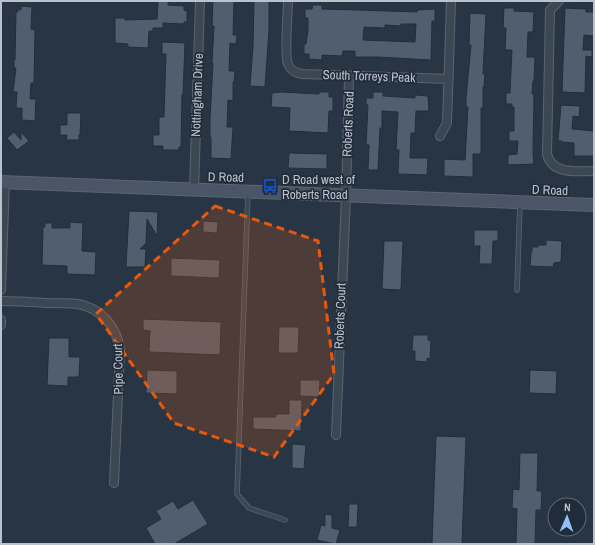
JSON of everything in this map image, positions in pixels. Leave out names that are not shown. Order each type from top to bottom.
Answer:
[{"type":"street","name":"Nottingham Drive","points":[[194,190],[200,1]]},
{"type":"street","name":"South Torreys Peak","points":[[288,1],[286,57],[291,69],[298,73],[449,79]]},
{"type":"street","points":[[440,136],[447,123],[451,1]]},
{"type":"street","points":[[558,1],[550,10],[547,154],[550,162],[557,168],[566,170],[594,171]]},
{"type":"street","name":"Roberts Road","points":[[346,196],[349,76]]},
{"type":"street","name":"D Road","points":[[3,182],[594,205]]},
{"type":"street","points":[[1,290],[3,182]]},
{"type":"street","name":"Roberts Court","points":[[336,435],[346,196]]},
{"type":"street","name":"Pipe Court","points":[[1,301],[78,304],[99,313],[114,329],[120,350],[114,483]]},
{"type":"street","points":[[1,320],[1,326]]},
{"type":"lane","points":[[248,191],[237,494],[249,508],[285,520]]},
{"type":"lane","points":[[517,290],[520,203]]},
{"type":"path","points":[[242,178],[246,176]]},
{"type":"highlighted area","points":[[215,206],[318,241],[334,374],[274,457],[174,423],[96,314]]},
{"type":"building","points":[[158,1],[168,1],[168,5],[184,6],[184,10],[187,11],[187,22],[184,22],[184,24],[163,23],[163,28],[153,28],[153,31],[149,31],[148,48],[128,47],[128,44],[115,43],[115,18],[125,18],[125,20],[157,19]]},
{"type":"building","points":[[213,1],[234,1],[233,35],[237,35],[236,44],[230,43],[229,71],[235,71],[233,82],[233,101],[228,100],[227,127],[233,127],[231,159],[211,158],[210,119],[214,26],[212,26]]},
{"type":"building","points":[[254,1],[269,1],[269,30],[265,87],[250,86]]},
{"type":"building","points":[[313,5],[322,5],[322,9],[417,12],[417,10],[435,9],[435,21],[432,21],[431,60],[355,57],[355,51],[343,51],[342,56],[322,55],[322,60],[309,59],[309,54],[304,54],[304,44],[306,44],[308,30],[308,18],[305,18],[305,9],[312,9]],"holes":[[[401,24],[416,24],[415,42],[363,40],[364,27],[385,28],[385,25],[401,26]]]},
{"type":"building","points":[[21,6],[32,7],[31,29],[35,30],[34,83],[31,83],[30,99],[36,99],[35,121],[22,120],[22,108],[16,108],[17,92],[13,92],[16,68],[14,68],[14,60],[16,12],[18,12],[18,9],[21,10]]},
{"type":"building","points":[[504,8],[514,8],[514,11],[534,12],[533,32],[528,32],[527,57],[535,57],[532,94],[534,94],[534,164],[508,165],[508,155],[517,154],[518,141],[509,141],[509,131],[514,131],[514,107],[512,107],[512,104],[506,104],[506,93],[510,93],[512,50],[505,50],[506,28],[503,28]]},
{"type":"building","points":[[565,8],[586,9],[586,12],[594,12],[594,36],[584,35],[583,50],[592,50],[592,57],[586,56],[585,93],[562,92]]},
{"type":"building","points":[[470,13],[486,14],[483,74],[485,74],[483,87],[483,108],[481,108],[481,154],[473,154],[473,177],[444,176],[444,159],[465,160],[468,107],[466,107],[466,98],[471,45],[469,45]]},
{"type":"building","points":[[162,42],[185,43],[181,147],[179,147],[179,150],[163,150],[163,146],[153,146],[153,135],[159,135],[159,117],[164,117],[166,54],[162,54]]},
{"type":"building","points":[[319,92],[329,92],[329,97],[333,97],[333,111],[329,111],[328,133],[289,131],[290,108],[271,107],[272,93],[319,94]]},
{"type":"building","points":[[373,92],[383,92],[383,96],[415,98],[415,95],[428,96],[429,111],[416,111],[415,133],[411,133],[410,158],[428,158],[427,175],[398,174],[399,150],[396,150],[398,112],[382,111],[378,170],[368,170],[369,145],[366,145],[368,105],[366,105],[366,98],[373,98]]},
{"type":"building","points":[[561,105],[580,106],[579,117],[573,116],[572,129],[594,131],[594,156],[574,156],[574,143],[558,141]]},
{"type":"building","points":[[67,113],[81,113],[79,140],[66,140],[67,135],[60,135],[60,125],[67,125]]},
{"type":"building","points":[[14,132],[21,140],[21,132],[29,141],[17,150],[7,138]]},
{"type":"building","points":[[289,153],[327,154],[327,169],[288,168]]},
{"type":"building","points":[[129,211],[158,212],[157,236],[147,219],[146,243],[140,249],[146,249],[145,267],[126,267]]},
{"type":"building","points":[[203,221],[218,222],[217,233],[203,232]]},
{"type":"building","points":[[70,222],[83,223],[82,251],[96,252],[95,275],[67,274],[67,266],[42,265],[43,227],[45,227],[45,223],[52,223],[52,228],[70,228]]},
{"type":"building","points":[[474,230],[498,230],[498,241],[493,241],[492,264],[479,264],[480,246],[474,246]]},
{"type":"building","points":[[546,240],[562,241],[561,262],[554,263],[553,267],[530,266],[532,247],[546,245]]},
{"type":"building","points":[[384,241],[403,241],[401,290],[382,289]]},
{"type":"building","points":[[171,258],[220,260],[219,278],[171,276]]},
{"type":"building","points":[[143,319],[221,322],[220,355],[149,352],[150,331],[143,330]]},
{"type":"building","points":[[279,327],[299,327],[298,353],[278,353]]},
{"type":"building","points":[[413,335],[428,335],[428,340],[431,341],[430,359],[427,358],[427,362],[415,361],[415,351],[412,351]]},
{"type":"building","points":[[49,338],[69,338],[69,357],[80,357],[79,377],[68,377],[68,386],[47,385]]},
{"type":"building","points":[[147,370],[177,371],[177,394],[146,393]]},
{"type":"building","points":[[530,370],[557,371],[556,394],[529,393]]},
{"type":"building","points":[[300,380],[320,380],[319,397],[300,396]]},
{"type":"building","points":[[289,400],[302,400],[301,431],[253,429],[253,417],[276,417],[276,414],[289,414]]},
{"type":"building","points":[[436,436],[466,437],[462,544],[432,544]]},
{"type":"building","points":[[292,444],[306,445],[304,469],[292,468]]},
{"type":"building","points":[[520,453],[538,453],[537,491],[542,491],[541,510],[536,510],[535,544],[516,544],[517,509],[512,508],[513,489],[519,490]]},
{"type":"building","points":[[193,500],[208,524],[174,544],[155,544],[146,528],[161,519],[156,511],[173,501],[178,509]]},
{"type":"building","points":[[349,504],[358,504],[357,527],[348,527]]},
{"type":"building","points":[[325,514],[332,515],[332,528],[340,530],[336,544],[317,540],[321,525],[325,526]]},
{"type":"place","name":"D Road west of Roberts Road","points":[[270,186]]}]
